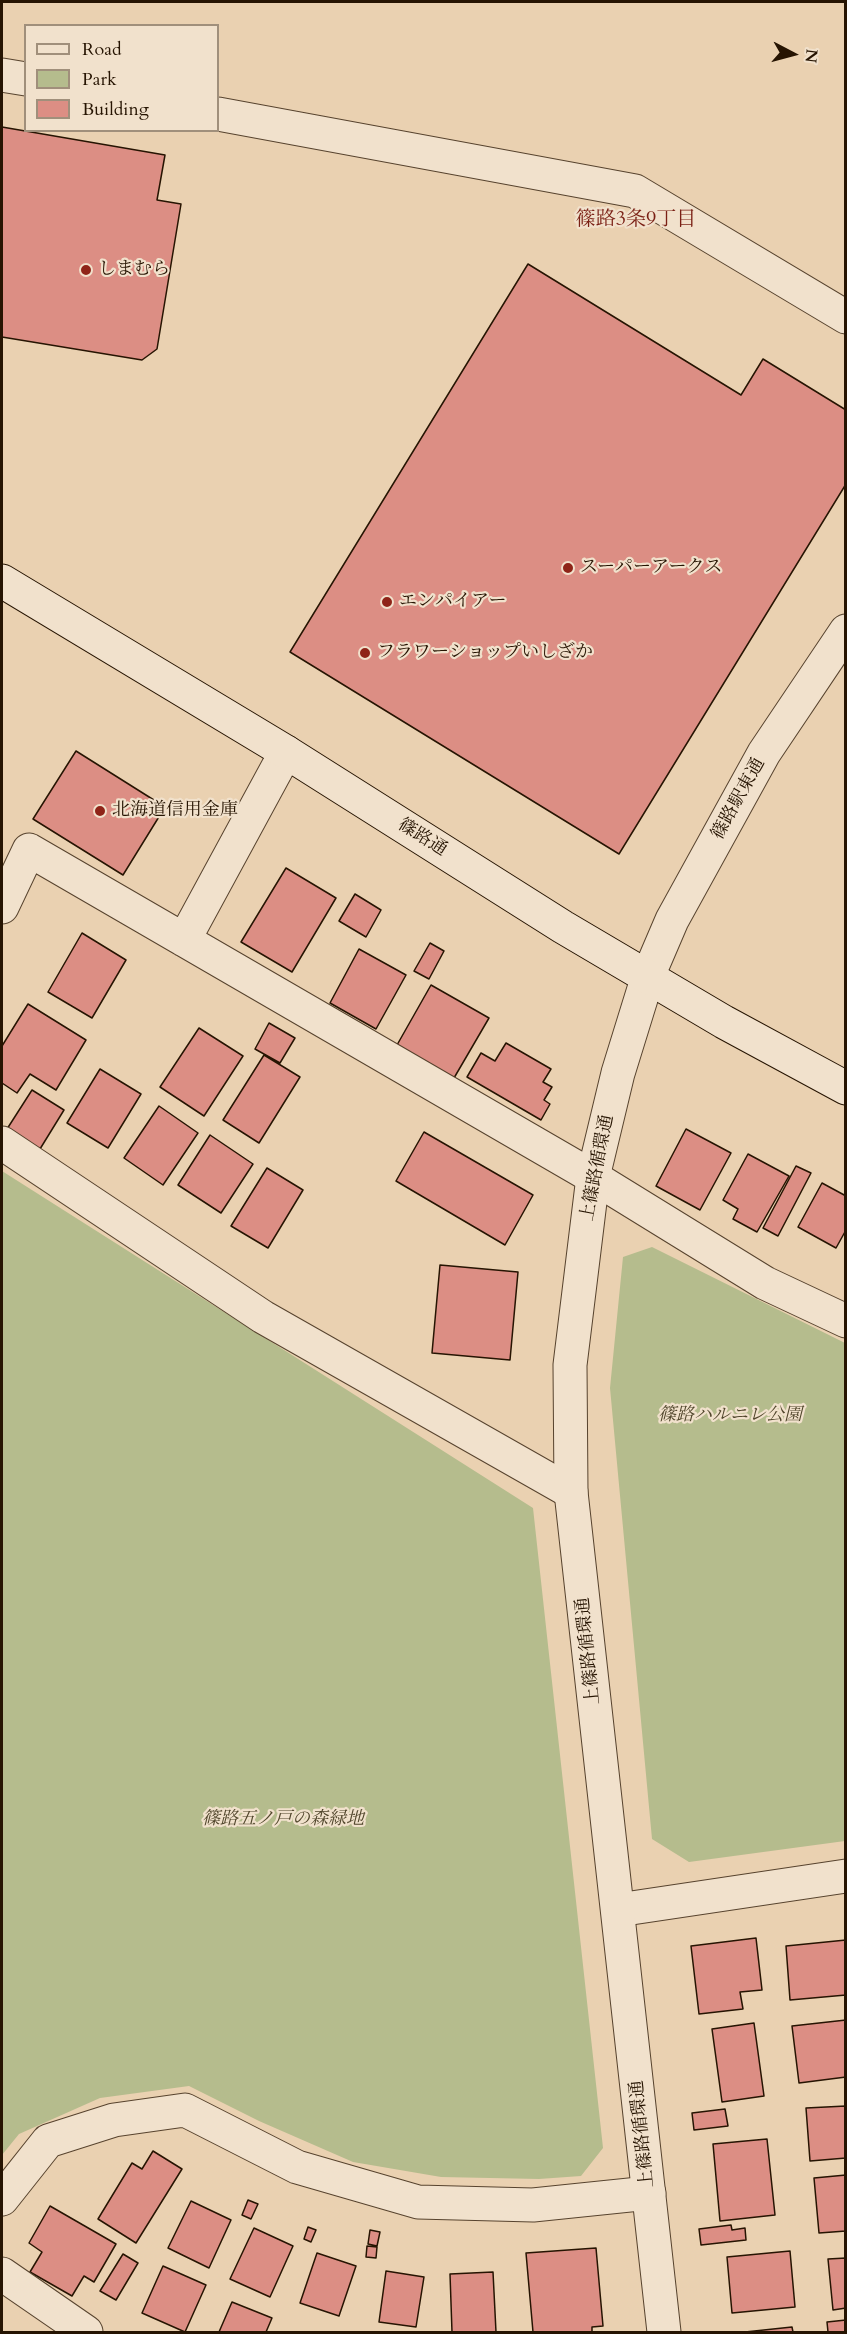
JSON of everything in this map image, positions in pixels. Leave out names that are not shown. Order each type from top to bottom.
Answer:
[{"type":"street","points":[[2,75],[24,79]]},
{"type":"street","points":[[219,114],[635,191],[846,317]]},
{"type":"street","name":"篠路通","points":[[2,581],[286,752],[563,927],[724,1022],[846,1088]]},
{"type":"street","name":"篠路駅東通","points":[[648,976],[672,920],[764,753],[846,631]]},
{"type":"street","points":[[184,940],[286,752]]},
{"type":"street","points":[[2,907],[29,850],[593,1177],[765,1283],[846,1321]]},
{"type":"street","name":"上篠路循環通","points":[[648,976],[618,1072],[593,1177],[570,1365],[572,1492],[664,2332]]},
{"type":"street","points":[[2,1143],[263,1317],[572,1492]]},
{"type":"street","points":[[618,1910],[846,1876]]},
{"type":"street","points":[[2,2199],[48,2141],[114,2120],[185,2110],[297,2167],[418,2202],[533,2205],[650,2193]]},
{"type":"street","points":[[2,2274],[86,2332]]},
{"type":"green space","name":"篠路五ノ戸の森緑地","points":[[2,1171],[533,1508],[603,2148],[581,2176],[539,2179],[441,2177],[353,2162],[259,2121],[189,2086],[100,2098],[19,2134],[2,2155]]},
{"type":"green space","name":"篠路ハルニレ公園","points":[[652,1247],[845,1343],[845,1841],[689,1862],[652,1839],[610,1388],[623,1257]]},
{"type":"building","name":"しまむら","points":[[2,127],[165,155],[157,200],[181,204],[157,349],[142,360],[2,337]]},
{"type":"building","name":"スーパーアークス","points":[[528,264],[741,395],[763,359],[846,410],[846,484],[619,854],[290,652]]},
{"type":"building","points":[[76,751],[165,807],[123,875],[33,819]]},
{"type":"building","points":[[286,868],[336,898],[292,972],[241,942]]},
{"type":"building","points":[[355,894],[381,910],[366,937],[339,921]]},
{"type":"building","points":[[82,933],[126,960],[92,1018],[48,992]]},
{"type":"building","points":[[430,943],[444,951],[429,979],[414,971]]},
{"type":"building","points":[[359,949],[406,975],[376,1029],[330,1003]]},
{"type":"building","points":[[431,985],[489,1018],[454,1078],[397,1045]]},
{"type":"building","points":[[28,1004],[86,1040],[56,1090],[30,1074],[17,1093],[2,1083],[2,1046]]},
{"type":"building","points":[[269,1023],[295,1038],[280,1063],[255,1049]]},
{"type":"building","points":[[199,1028],[243,1056],[204,1116],[160,1087]]},
{"type":"building","points":[[506,1043],[551,1069],[543,1082],[552,1087],[544,1100],[550,1104],[541,1120],[467,1077],[481,1053],[495,1061]]},
{"type":"building","points":[[264,1055],[300,1077],[259,1143],[223,1120]]},
{"type":"building","points":[[100,1069],[141,1094],[108,1148],[67,1123]]},
{"type":"building","points":[[32,1090],[64,1110],[40,1149],[7,1129]]},
{"type":"building","points":[[159,1106],[198,1133],[163,1185],[124,1158]]},
{"type":"building","points":[[686,1129],[731,1153],[700,1210],[656,1186]]},
{"type":"building","points":[[424,1132],[533,1195],[505,1245],[396,1181]]},
{"type":"building","points":[[210,1135],[253,1164],[221,1213],[178,1185]]},
{"type":"building","points":[[748,1154],[789,1176],[757,1232],[733,1219],[738,1209],[723,1200]]},
{"type":"building","points":[[796,1166],[811,1173],[778,1236],[763,1228]]},
{"type":"building","points":[[267,1168],[303,1190],[268,1248],[231,1226]]},
{"type":"building","points":[[822,1183],[846,1196],[846,1230],[836,1248],[798,1227]]},
{"type":"building","points":[[440,1265],[518,1272],[510,1360],[432,1353]]},
{"type":"building","points":[[756,1938],[762,1990],[740,1992],[743,2009],[699,2014],[691,1946]]},
{"type":"building","points":[[846,1940],[846,1995],[790,2000],[786,1946]]},
{"type":"building","points":[[846,2020],[846,2077],[799,2083],[792,2026]]},
{"type":"building","points":[[754,2023],[764,2096],[722,2102],[712,2029]]},
{"type":"building","points":[[846,2106],[846,2158],[810,2161],[806,2108]]},
{"type":"building","points":[[725,2109],[728,2126],[694,2130],[692,2113]]},
{"type":"building","points":[[767,2139],[775,2215],[720,2221],[713,2144]]},
{"type":"building","points":[[153,2151],[182,2169],[136,2243],[98,2219],[132,2163],[142,2169]]},
{"type":"building","points":[[846,2175],[846,2231],[819,2233],[814,2178]]},
{"type":"building","points":[[248,2200],[258,2204],[251,2219],[242,2215]]},
{"type":"building","points":[[191,2201],[231,2220],[209,2268],[168,2248]]},
{"type":"building","points":[[50,2206],[116,2244],[94,2282],[84,2276],[72,2296],[30,2272],[42,2252],[29,2243]]},
{"type":"building","points":[[731,2225],[732,2230],[745,2228],[746,2240],[701,2245],[699,2229]]},
{"type":"building","points":[[308,2227],[316,2230],[311,2242],[304,2239]]},
{"type":"building","points":[[254,2228],[293,2246],[270,2297],[230,2279]]},
{"type":"building","points":[[370,2230],[380,2232],[377,2246],[368,2244]]},
{"type":"building","points":[[367,2246],[377,2247],[376,2258],[366,2257]]},
{"type":"building","points":[[596,2248],[603,2326],[592,2327],[592,2332],[533,2332],[526,2253]]},
{"type":"building","points":[[790,2251],[795,2307],[732,2313],[727,2257]]},
{"type":"building","points":[[317,2253],[356,2266],[339,2316],[300,2303]]},
{"type":"building","points":[[123,2254],[138,2263],[116,2300],[100,2291]]},
{"type":"building","points":[[846,2258],[846,2308],[833,2310],[828,2259]]},
{"type":"building","points":[[163,2266],[206,2285],[185,2332],[142,2313]]},
{"type":"building","points":[[386,2271],[424,2277],[416,2327],[379,2322]]},
{"type":"building","points":[[493,2272],[496,2332],[452,2332],[450,2274]]},
{"type":"building","points":[[232,2302],[272,2318],[266,2332],[219,2332]]},
{"type":"building","points":[[846,2320],[846,2332],[828,2332],[827,2322]]},
{"type":"building","points":[[792,2327],[793,2332],[745,2332]]},
{"type":"place","name":"しまむら","points":[[86,270]]},
{"type":"place","name":"スーパーアークス","points":[[568,568]]},
{"type":"place","name":"エンパイアー","points":[[387,602]]},
{"type":"place","name":"フラワーショップいしざか","points":[[365,653]]},
{"type":"place","name":"北海道信用金庫","points":[[100,811]]},
{"type":"district","name":"篠路3条9丁目","points":[[636,220]]}]
